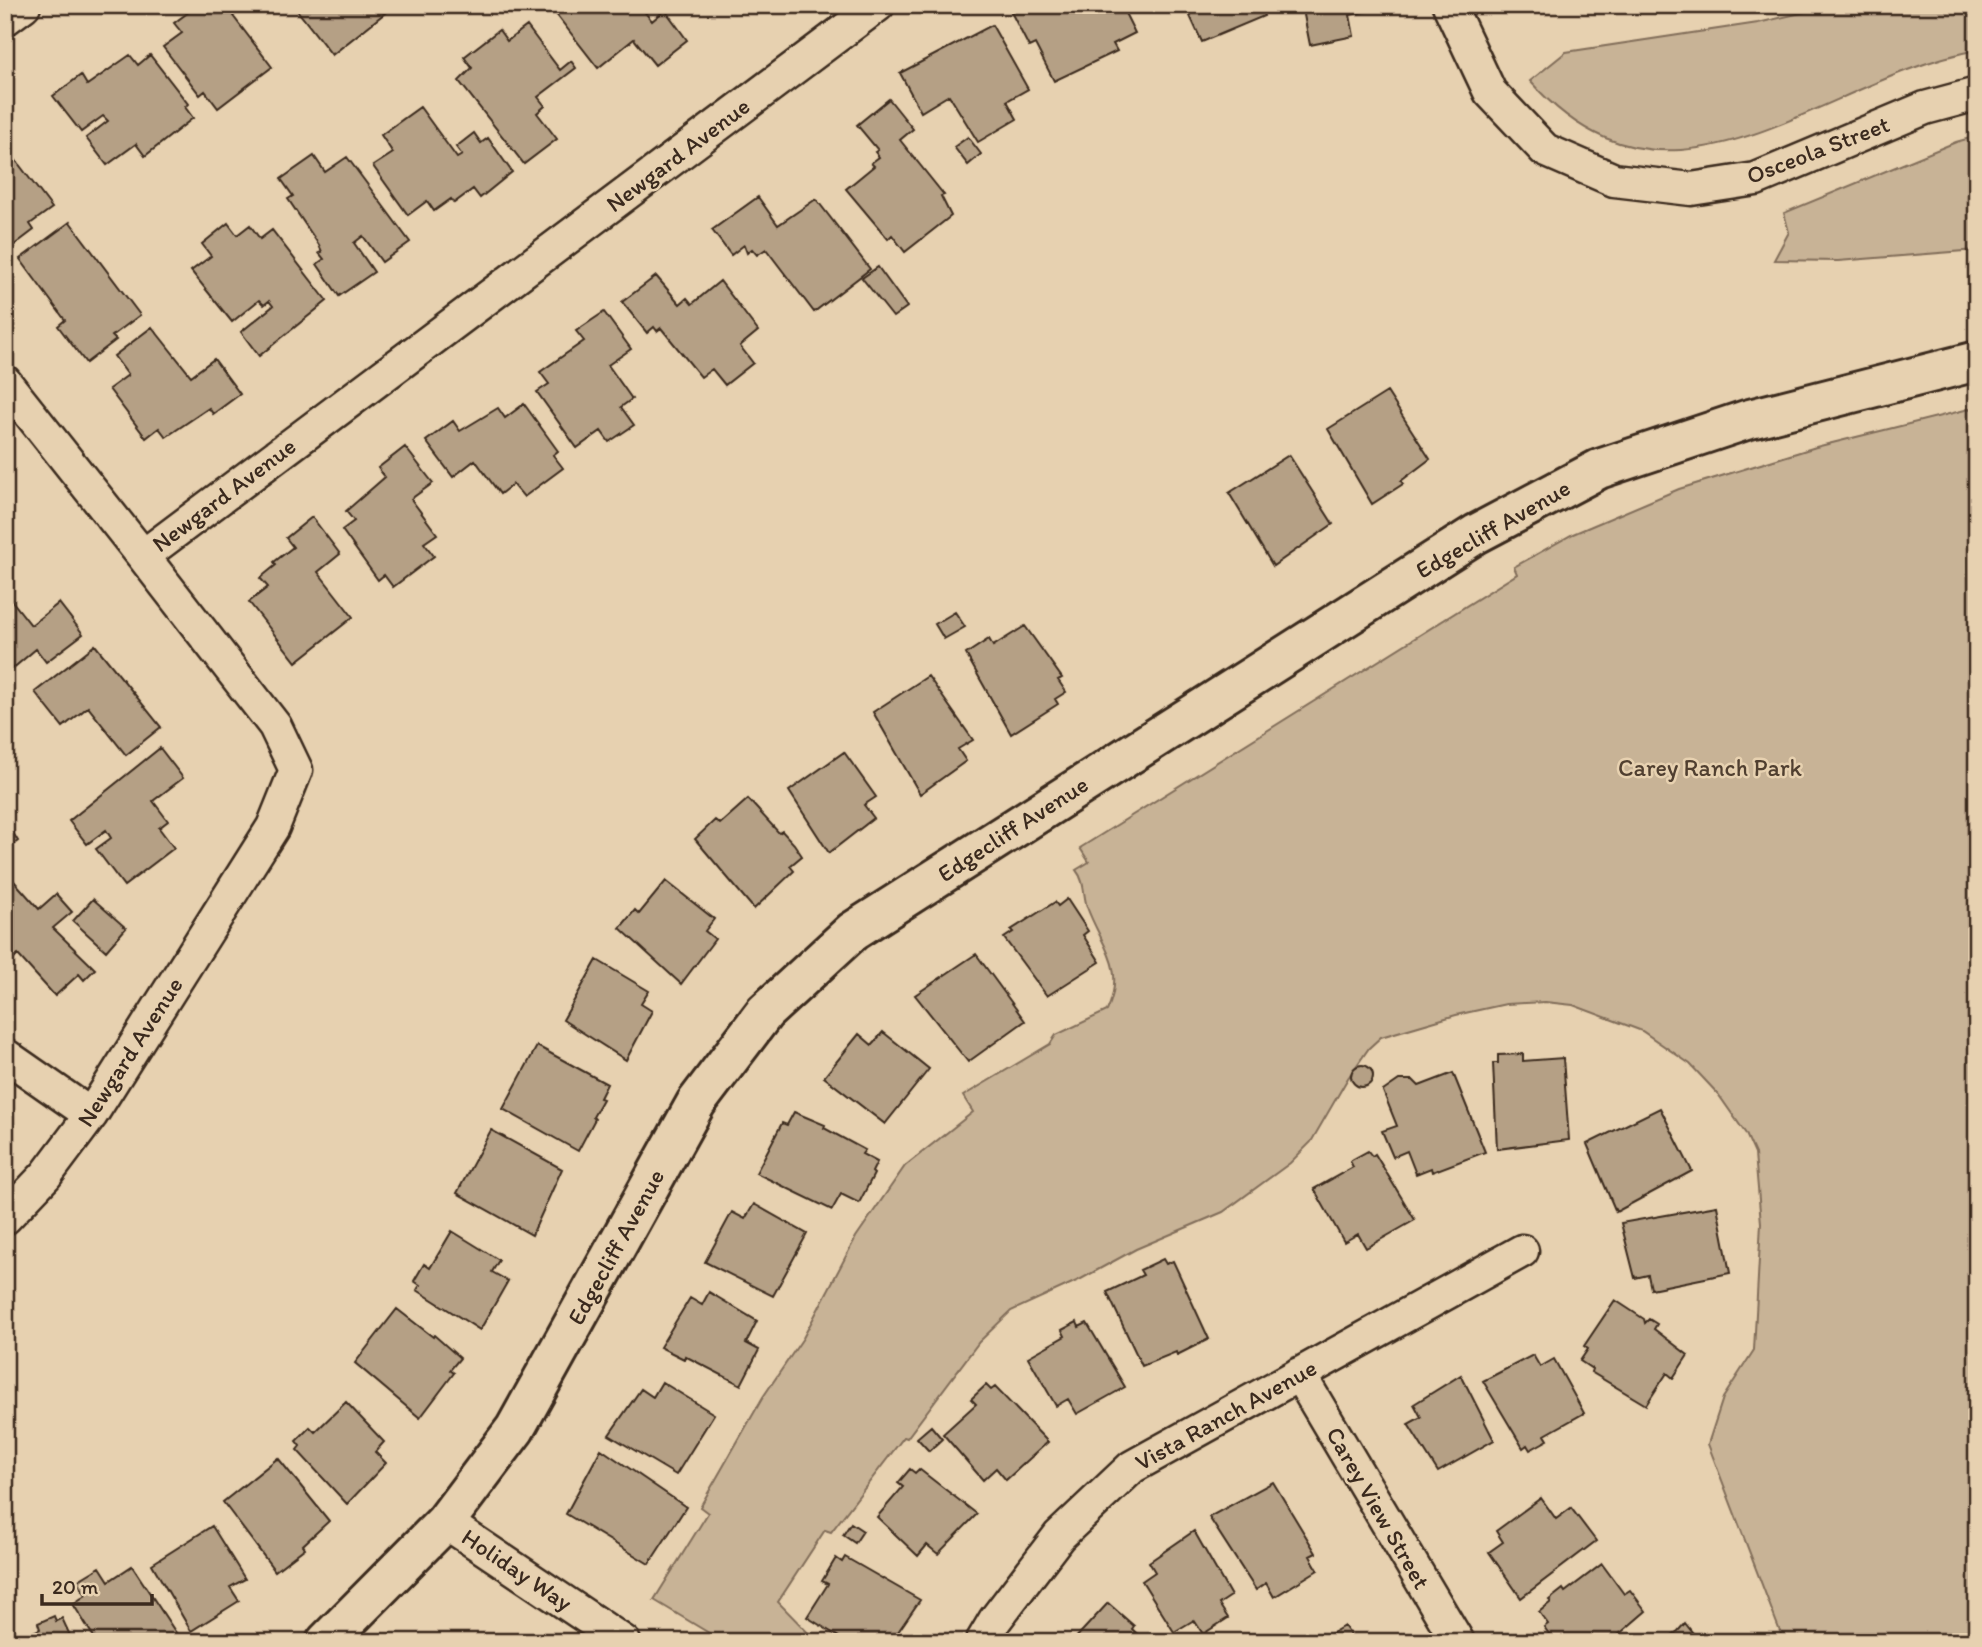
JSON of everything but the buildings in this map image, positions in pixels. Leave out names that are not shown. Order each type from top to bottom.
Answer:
[{"type":"street","points":[[5,19],[24,5]]},
{"type":"street","name":"Newgard Avenue","points":[[5,1218],[46,1175],[91,1115],[273,827],[296,770],[275,726],[143,556],[878,5]]},
{"type":"street","name":"Osceola Street","points":[[1449,5],[1490,92],[1545,150],[1614,180],[1691,189],[1756,179],[1924,108],[1977,94]]},
{"type":"street","name":"Edgecliff Avenue","points":[[326,1642],[445,1522],[515,1429],[696,1103],[765,1012],[853,931],[1476,534],[1599,469],[1746,420],[1977,361]]},
{"type":"street","points":[[5,382],[143,556]]},
{"type":"street","points":[[5,1055],[91,1115]]},
{"type":"street","name":"Vista Ranch Avenue","points":[[982,1642],[995,1620],[1059,1536],[1132,1467],[1522,1251]]},
{"type":"street","name":"Carey View Street","points":[[1299,1374],[1458,1642]]},
{"type":"street","name":"Holiday Way","points":[[445,1522],[624,1642]]},
{"type":"green space","points":[[1835,5],[1977,5],[1977,50],[1919,66],[1748,136],[1692,149],[1637,148],[1583,127],[1530,81],[1566,52],[1758,23]]},
{"type":"green space","points":[[1977,136],[1977,250],[1838,261],[1774,260],[1789,232],[1784,213],[1956,142]]},
{"type":"green space","name":"Carey Ranch Park","points":[[1977,407],[1977,1642],[1784,1642],[1708,1444],[1723,1398],[1754,1350],[1761,1223],[1755,1154],[1746,1134],[1718,1094],[1690,1064],[1642,1031],[1573,1005],[1545,1002],[1506,1004],[1456,1015],[1381,1037],[1369,1048],[1348,1078],[1311,1142],[1290,1163],[1223,1212],[1136,1249],[1081,1279],[1011,1311],[979,1342],[907,1438],[904,1437],[831,1532],[825,1530],[778,1602],[817,1642],[724,1642],[654,1600],[708,1513],[700,1507],[763,1397],[803,1338],[856,1237],[905,1166],[973,1112],[963,1096],[1050,1044],[1056,1035],[1107,1011],[1114,981],[1113,969],[1087,907],[1076,870],[1089,862],[1080,848],[1517,574],[1514,567],[1573,534],[1679,489],[1816,447]]}]
